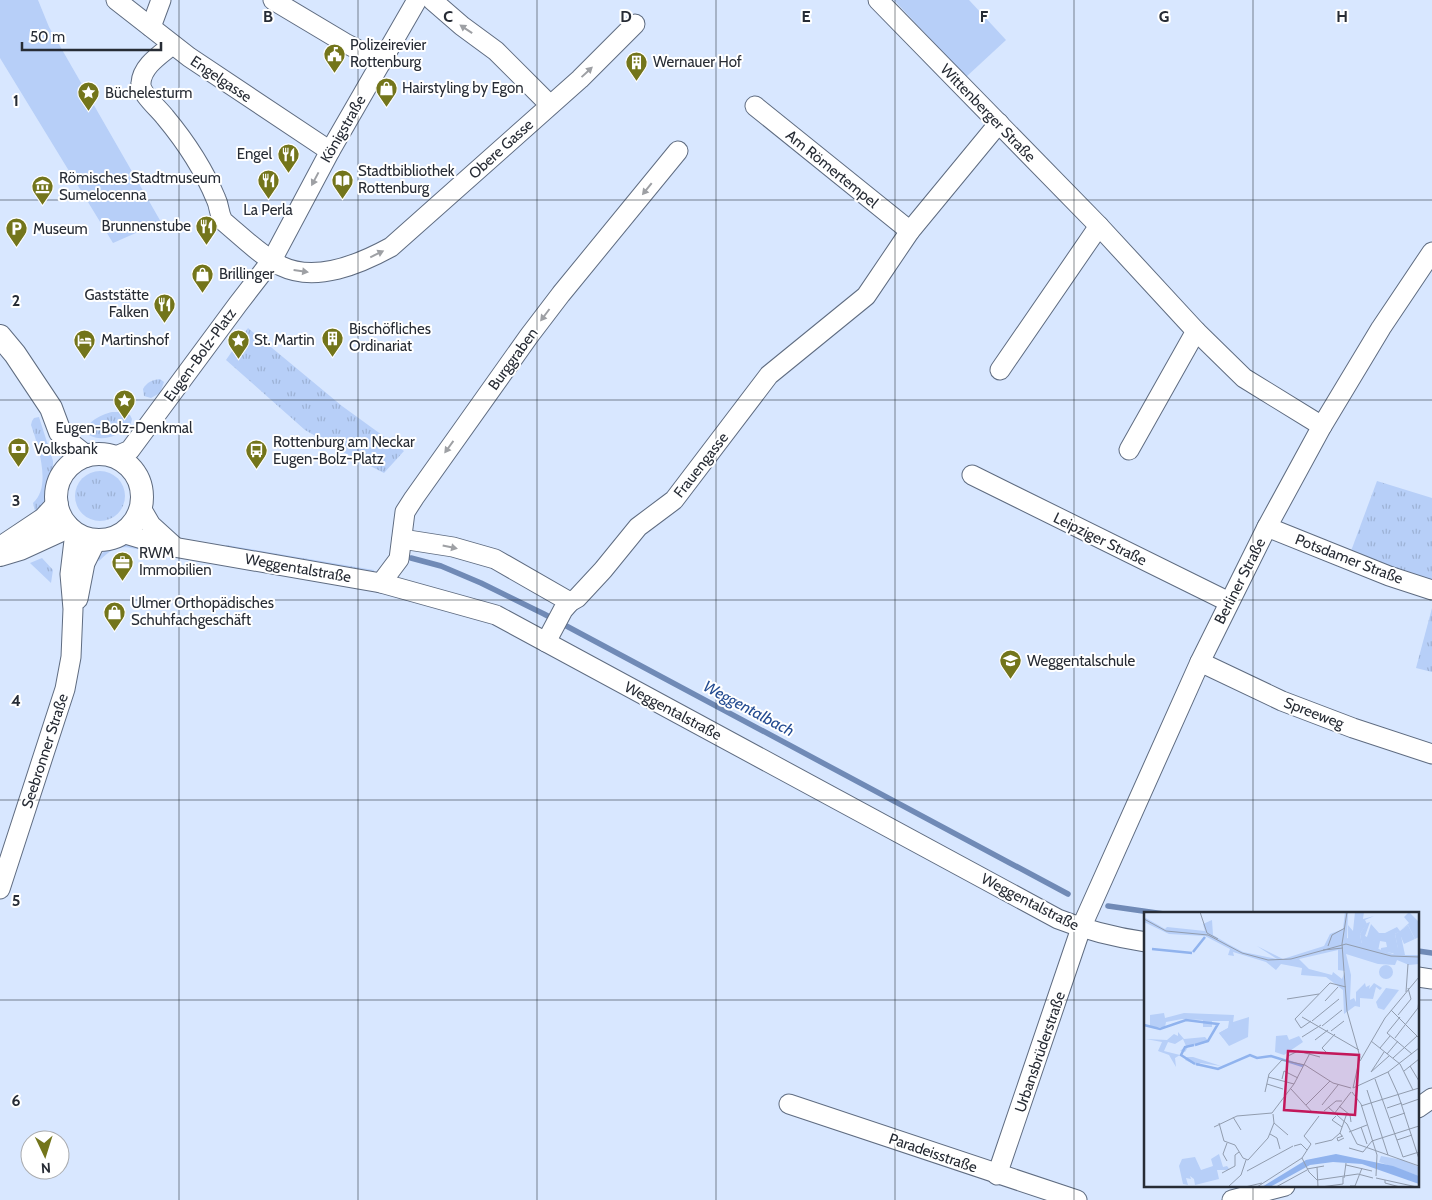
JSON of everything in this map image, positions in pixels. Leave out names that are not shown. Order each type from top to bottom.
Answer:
[{"type":"main road","points":[[0,336],[15,354],[51,408],[60,432],[71,445],[85,456]]},
{"type":"main road","points":[[60,432],[60,447],[65,472]]},
{"type":"main road","points":[[105,454],[124,457],[140,483],[142,495],[141,508],[134,522],[122,533],[106,539],[86,537],[72,529],[61,517],[57,505],[56,494],[59,482],[65,472],[74,462],[85,456],[105,454]]},
{"type":"main road","points":[[0,550],[18,535],[44,519],[57,505]]},
{"type":"main road","points":[[0,555],[72,529]]},
{"type":"street","name":"Engelgasse","points":[[116,0],[172,45],[330,151]]},
{"type":"street","points":[[151,27],[161,0]]},
{"type":"street","points":[[273,0],[382,62]]},
{"type":"street","name":"Königstraße","points":[[272,260],[330,151],[417,0]]},
{"type":"street","name":"Wittenberger Straße","points":[[878,0],[1099,226],[1196,331],[1244,378],[1322,426]]},
{"type":"street","points":[[437,2],[462,26],[496,51],[550,105]]},
{"type":"street","name":"Obere Gasse","points":[[172,45],[144,70],[140,85],[144,93],[187,146],[217,201],[218,213],[223,221],[272,260],[294,271],[311,272],[331,270],[373,257],[391,247],[606,55],[635,24]]},
{"type":"street","name":"Am Römertempel","points":[[755,106],[910,231]]},
{"type":"street","points":[[910,231],[999,123]]},
{"type":"street","name":"Burggraben","points":[[381,583],[399,559],[404,512],[499,377],[561,294],[678,151]]},
{"type":"street","points":[[1000,370],[1099,226]]},
{"type":"street","name":"Frauengasse","points":[[548,636],[566,606],[577,598],[603,570],[638,527],[674,500],[769,375],[866,296],[910,231]]},
{"type":"street","name":"Berliner Straße","points":[[1081,928],[1200,662],[1267,527],[1322,426],[1371,344],[1426,271],[1432,252]]},
{"type":"street","name":"Eugen-Bolz-Platz","points":[[124,457],[272,260]]},
{"type":"street","points":[[1130,450],[1196,331]]},
{"type":"street","name":"Leipziger Straße","points":[[972,475],[1229,602]]},
{"type":"street","name":"Weggentalstraße","points":[[141,508],[150,526],[176,547]]},
{"type":"street","name":"Potsdamer Straße","points":[[1267,527],[1389,576],[1432,590]]},
{"type":"street","name":"Seebronner Straße","points":[[0,890],[65,689],[71,657],[73,609],[70,574],[72,529]]},
{"type":"street","name":"Weggentalstraße","points":[[122,533],[162,545],[381,583],[496,615],[548,636],[1058,919],[1111,937],[1144,942]]},
{"type":"street","name":"Seebronner Straße","points":[[73,609],[78,597],[85,563],[97,539]]},
{"type":"street","points":[[402,539],[453,546],[495,559],[566,606]]},
{"type":"street","name":"Spreeweg","points":[[1200,662],[1282,701],[1353,728],[1432,754]]},
{"type":"street","name":"Urbansbrüderstraße","points":[[997,1175],[1081,928]]},
{"type":"street","points":[[1420,1107],[1432,1098]]},
{"type":"street","name":"Paradeisstraße","points":[[789,1104],[997,1175],[1077,1200]]},
{"type":"street","points":[[1232,1200],[1277,1188]]},
{"type":"green space","points":[[0,0],[38,0],[49,27],[161,222],[113,243],[0,58]]},
{"type":"green space","points":[[894,0],[969,0],[1006,40],[966,77]]},
{"type":"green space","points":[[248,328],[342,406],[404,451],[384,473],[305,430],[226,360]]},
{"type":"green space","points":[[160,379],[164,382],[160,393],[151,398],[144,396],[143,389],[146,385]]},
{"type":"green space","points":[[112,412],[130,415],[132,419],[130,427],[105,438],[89,435],[89,426],[94,420]]},
{"type":"green space","points":[[39,417],[53,461],[53,470],[45,499],[36,515],[33,503],[39,496],[43,477],[40,454],[31,425],[34,418]]},
{"type":"green space","points":[[100,471],[109,473],[120,482],[125,496],[123,505],[114,516],[100,521],[91,519],[80,510],[75,496],[77,487],[86,476]]},
{"type":"green space","points":[[1377,481],[1432,498],[1432,580],[1396,569],[1351,551]]},
{"type":"green space","points":[[122,544],[146,548],[146,551],[121,547],[111,551],[99,561],[97,560],[108,549]]},
{"type":"green space","points":[[226,545],[374,570],[373,575],[225,550]]},
{"type":"green space","points":[[42,558],[53,570],[51,583],[30,563]]},
{"type":"green space","points":[[1432,608],[1432,672],[1416,668]]},
{"type":"waterway","name":"Weggentalbach","points":[[411,558],[441,566],[544,614],[1068,894]]},
{"type":"waterway","name":"Weggentalbach","points":[[1108,906],[1150,912]]},
{"type":"waterway","name":"Weggentalbach","points":[[1420,951],[1432,953]]},
{"type":"place","name":"Polizeirevier Rottenburg","points":[[334,73]]},
{"type":"place","name":"Wernauer Hof","points":[[637,81]]},
{"type":"place","name":"Hairstyling by Egon","points":[[386,107]]},
{"type":"place","name":"Büchelesturm","points":[[89,112]]},
{"type":"place","name":"Engel","points":[[288,173]]},
{"type":"place","name":"Stadtbibliothek Rottenburg","points":[[342,199]]},
{"type":"place","name":"La Perla","points":[[268,200]]},
{"type":"place","name":"Römisches Stadtmuseum Sumelocenna","points":[[43,206]]},
{"type":"place","name":"Brunnenstube","points":[[207,245]]},
{"type":"place","name":"Museum","points":[[17,248]]},
{"type":"place","name":"Brillinger","points":[[203,293]]},
{"type":"place","name":"Gaststätte Falken","points":[[165,323]]},
{"type":"place","name":"Bischöfliches Ordinariat","points":[[333,357]]},
{"type":"place","name":"Martinshof","points":[[85,359]]},
{"type":"place","name":"St. Martin","points":[[238,359]]},
{"type":"place","name":"Eugen-Bolz-Denkmal","points":[[124,419]]},
{"type":"place","name":"Volksbank","points":[[18,468]]},
{"type":"place","name":"Rottenburg am Neckar Eugen-Bolz-Platz","points":[[257,470]]},
{"type":"place","name":"RWM Immobilien","points":[[123,581]]},
{"type":"place","name":"Ulmer Orthopädisches Schuhfachgeschäft","points":[[115,631]]},
{"type":"place","name":"Weggentalschule","points":[[1011,680]]}]
